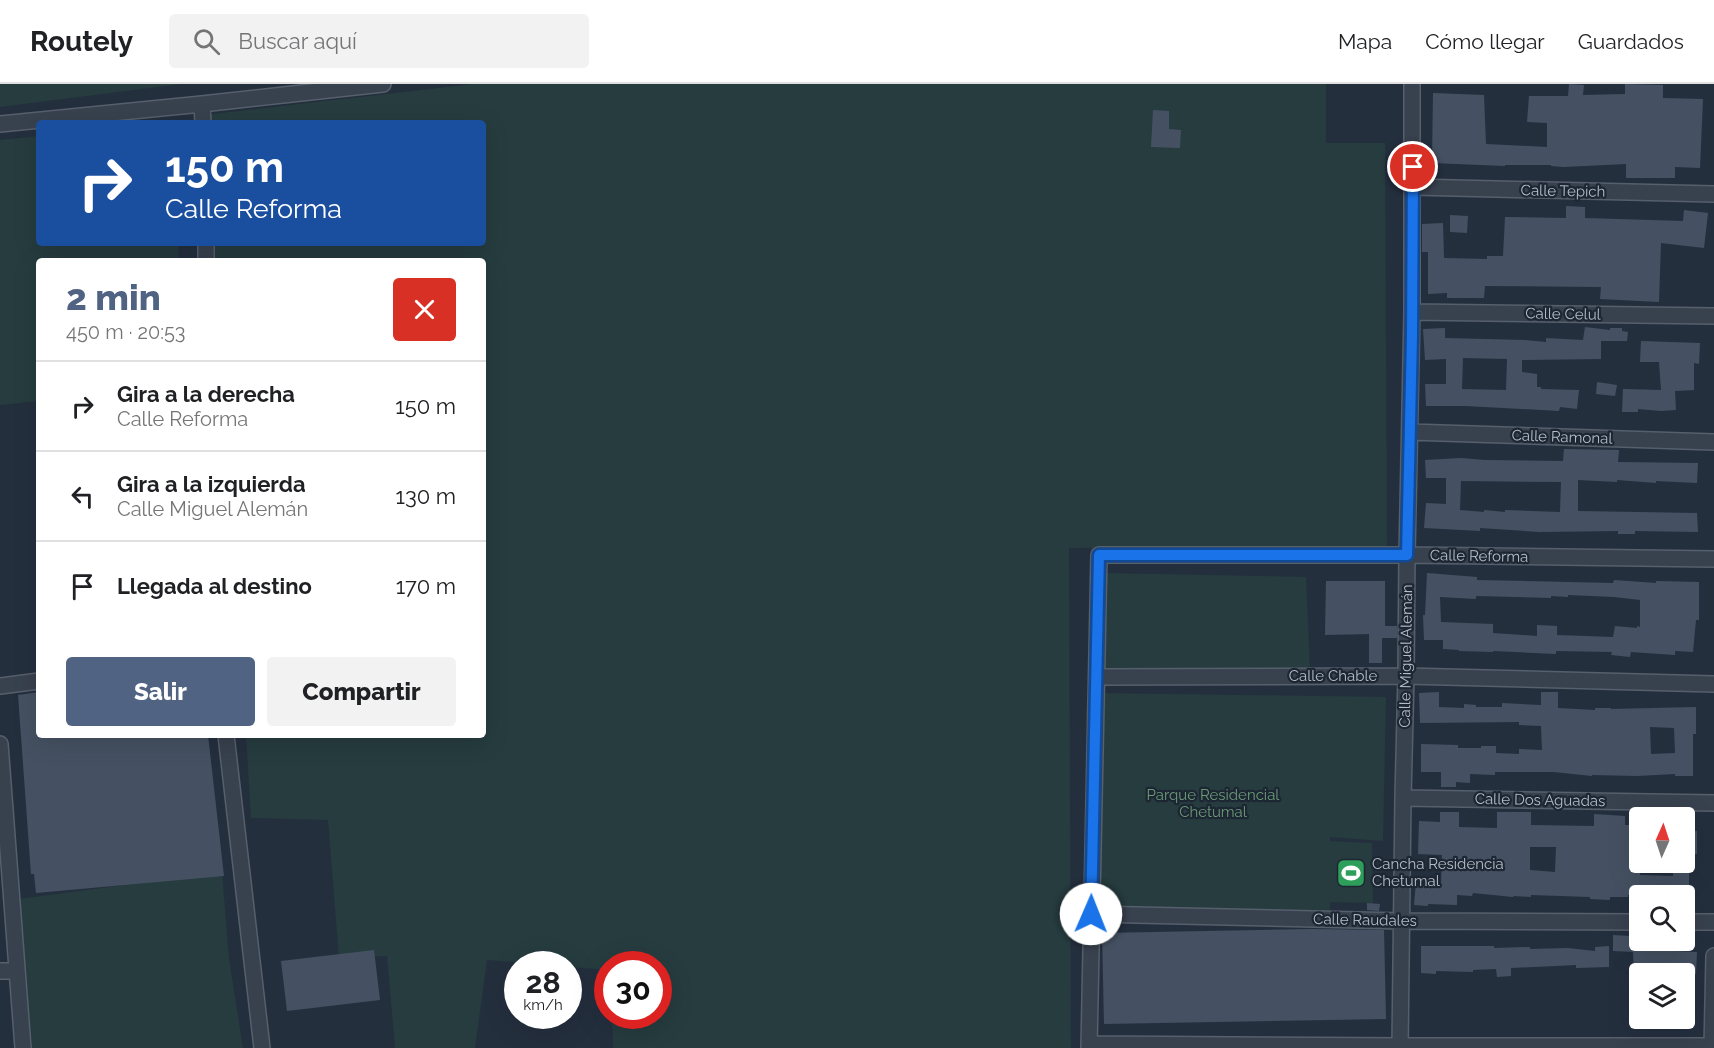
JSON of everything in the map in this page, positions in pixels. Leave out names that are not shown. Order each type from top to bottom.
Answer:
[{"type":"street","points":[[0,123],[383,84]]},
{"type":"street","name":"Calle Miguel Alemán","points":[[1400,1047],[1412,312],[1412,84]]},
{"type":"street","points":[[202,104],[203,120]]},
{"type":"street","name":"Calle Tepich","points":[[1413,187],[1714,194]]},
{"type":"street","name":"Calle Celul","points":[[1412,312],[1714,316]]},
{"type":"street","name":"Calle Ramonal","points":[[1410,432],[1714,442]]},
{"type":"street","name":"Calle Reforma","points":[[1097,677],[1099,555],[1407,555],[1714,559]]},
{"type":"street","name":"Calle Chable","points":[[1097,677],[1406,676],[1714,684]]},
{"type":"street","points":[[1097,677],[1089,1046],[1713,1047],[1714,956]]},
{"type":"street","points":[[0,686],[36,681]]},
{"type":"street","points":[[226,738],[262,1048]]},
{"type":"street","points":[[0,744],[22,1048]]},
{"type":"street","name":"Calle Dos Aguadas","points":[[1403,798],[1714,802]]},
{"type":"street","name":"Calle Raudales","points":[[1091,914],[1402,921],[1629,922]]},
{"type":"street","points":[[1695,922],[1714,922]]},
{"type":"street","points":[[0,971],[17,971]]},
{"type":"green space","points":[[0,84],[181,84],[0,107]]},
{"type":"green space","points":[[473,84],[1326,84],[1326,143],[1385,143],[1387,546],[1069,548],[1071,1048],[613,1048],[612,1029],[672,1029],[672,951],[594,951],[594,969],[582,968],[582,951],[504,951],[504,961],[487,960],[475,1048],[395,1048],[387,956],[339,958],[328,820],[251,818],[246,738],[486,738],[486,258],[214,258],[213,246],[486,246],[486,120],[205,120],[204,115]]},
{"type":"green space","points":[[36,136],[36,246],[178,246],[179,258],[36,258],[36,401],[0,405],[0,140]]},
{"type":"green space","points":[[1104,573],[1306,577],[1310,669],[1101,671]]},
{"type":"green space","name":"Parque Residencial Chetumal","points":[[1102,693],[1386,697],[1383,841],[1330,837],[1330,841],[1372,843],[1373,903],[1330,902],[1330,914],[1096,909]]},
{"type":"green space","points":[[222,872],[229,959],[243,1048],[32,1048],[19,899]]},
{"type":"building","points":[[1569,84],[1584,85],[1583,95],[1625,94],[1625,84],[1663,85],[1663,98],[1703,99],[1700,168],[1675,167],[1675,178],[1626,178],[1626,164],[1564,167],[1432,163],[1433,93],[1484,95],[1486,144],[1547,147],[1547,123],[1527,122],[1529,96],[1568,96]]},
{"type":"building","points":[[1153,110],[1169,111],[1169,129],[1181,130],[1180,148],[1151,147]]},
{"type":"building","points":[[1566,206],[1585,207],[1585,218],[1683,221],[1684,210],[1708,213],[1704,248],[1661,243],[1659,302],[1600,299],[1601,287],[1485,286],[1484,298],[1447,298],[1447,293],[1428,294],[1428,252],[1422,252],[1422,224],[1443,223],[1444,258],[1487,259],[1487,256],[1503,256],[1505,217],[1566,218]]},
{"type":"building","points":[[1450,215],[1468,216],[1467,233],[1450,232]]},
{"type":"building","points":[[1585,327],[1610,330],[1610,328],[1622,328],[1622,331],[1628,332],[1627,341],[1601,341],[1601,359],[1522,360],[1522,372],[1537,374],[1537,387],[1579,390],[1577,409],[1560,407],[1559,411],[1426,406],[1425,384],[1446,384],[1446,359],[1425,360],[1423,329],[1445,328],[1445,338],[1546,342],[1546,338],[1583,340]],"holes":[[[1463,358],[1507,359],[1506,390],[1462,389]]]},
{"type":"building","points":[[1641,341],[1700,343],[1699,364],[1694,363],[1694,390],[1675,391],[1676,410],[1638,409],[1638,412],[1622,412],[1623,389],[1661,390],[1659,362],[1640,362]]},
{"type":"building","points":[[1597,382],[1617,385],[1615,396],[1596,394]]},
{"type":"building","points":[[1564,449],[1619,450],[1618,462],[1698,463],[1697,483],[1578,480],[1578,511],[1697,513],[1698,532],[1635,531],[1635,534],[1618,534],[1618,531],[1539,532],[1480,528],[1480,531],[1424,528],[1426,503],[1446,504],[1446,478],[1426,478],[1425,460],[1461,458],[1563,461]],"holes":[[[1461,481],[1561,482],[1560,512],[1460,510]]]},
{"type":"building","points":[[1427,573],[1477,577],[1477,580],[1699,582],[1699,620],[1696,620],[1693,652],[1675,651],[1675,655],[1631,652],[1630,657],[1611,655],[1612,652],[1556,651],[1556,654],[1443,649],[1443,640],[1424,640],[1423,615],[1425,615]],"holes":[[[1476,596],[1614,597],[1640,600],[1640,627],[1615,626],[1613,637],[1557,635],[1557,626],[1537,625],[1537,636],[1493,633],[1493,624],[1441,622],[1440,597],[1476,599]]]},
{"type":"building","points":[[1326,581],[1385,581],[1385,626],[1397,626],[1397,638],[1382,638],[1382,663],[1369,663],[1369,634],[1325,635]]},
{"type":"building","points":[[36,692],[36,738],[208,738],[224,876],[36,893],[34,874],[31,874],[18,695]]},
{"type":"building","points":[[1439,692],[1439,707],[1464,708],[1464,704],[1476,705],[1476,707],[1502,707],[1502,703],[1541,705],[1541,692],[1558,692],[1558,708],[1595,710],[1595,708],[1696,707],[1696,734],[1693,734],[1693,776],[1675,776],[1675,774],[1592,776],[1554,772],[1495,772],[1495,775],[1470,774],[1470,783],[1456,782],[1456,787],[1441,787],[1441,772],[1421,772],[1421,744],[1458,745],[1458,748],[1496,746],[1496,753],[1519,754],[1519,749],[1542,750],[1541,726],[1519,725],[1519,722],[1420,723],[1419,693]],"holes":[[[1650,727],[1674,728],[1675,753],[1651,754]]]},
{"type":"building","points":[[1440,812],[1459,812],[1459,827],[1497,828],[1497,812],[1531,812],[1531,825],[1594,826],[1594,814],[1625,816],[1625,825],[1629,825],[1629,873],[1673,876],[1673,873],[1689,873],[1689,885],[1629,885],[1628,897],[1610,897],[1610,900],[1590,899],[1590,897],[1531,895],[1531,897],[1513,897],[1473,893],[1472,896],[1457,895],[1457,905],[1414,905],[1416,882],[1441,884],[1442,855],[1418,854],[1419,821],[1440,822]],"holes":[[[1530,847],[1556,847],[1555,872],[1530,870]]]},
{"type":"building","points":[[1695,831],[1697,831],[1697,854],[1695,854]]},
{"type":"building","points":[[1367,903],[1380,904],[1379,911],[1367,910]]},
{"type":"building","points":[[1384,930],[1386,1019],[1104,1024],[1102,933]]},
{"type":"building","points":[[1613,935],[1629,936],[1629,951],[1697,952],[1696,974],[1695,963],[1634,963],[1633,952],[1613,951]]},
{"type":"building","points":[[1421,946],[1568,948],[1595,951],[1595,947],[1609,946],[1609,967],[1576,968],[1576,965],[1511,968],[1511,976],[1497,977],[1496,969],[1421,973]]},
{"type":"building","points":[[374,950],[380,1000],[287,1011],[281,961]]},
{"type":"place","name":"Cancha Residencia Chetumal","points":[[1351,873]]},
{"type":"route","points":[[1091,914],[1099,555],[1407,555],[1413,167]]}]
